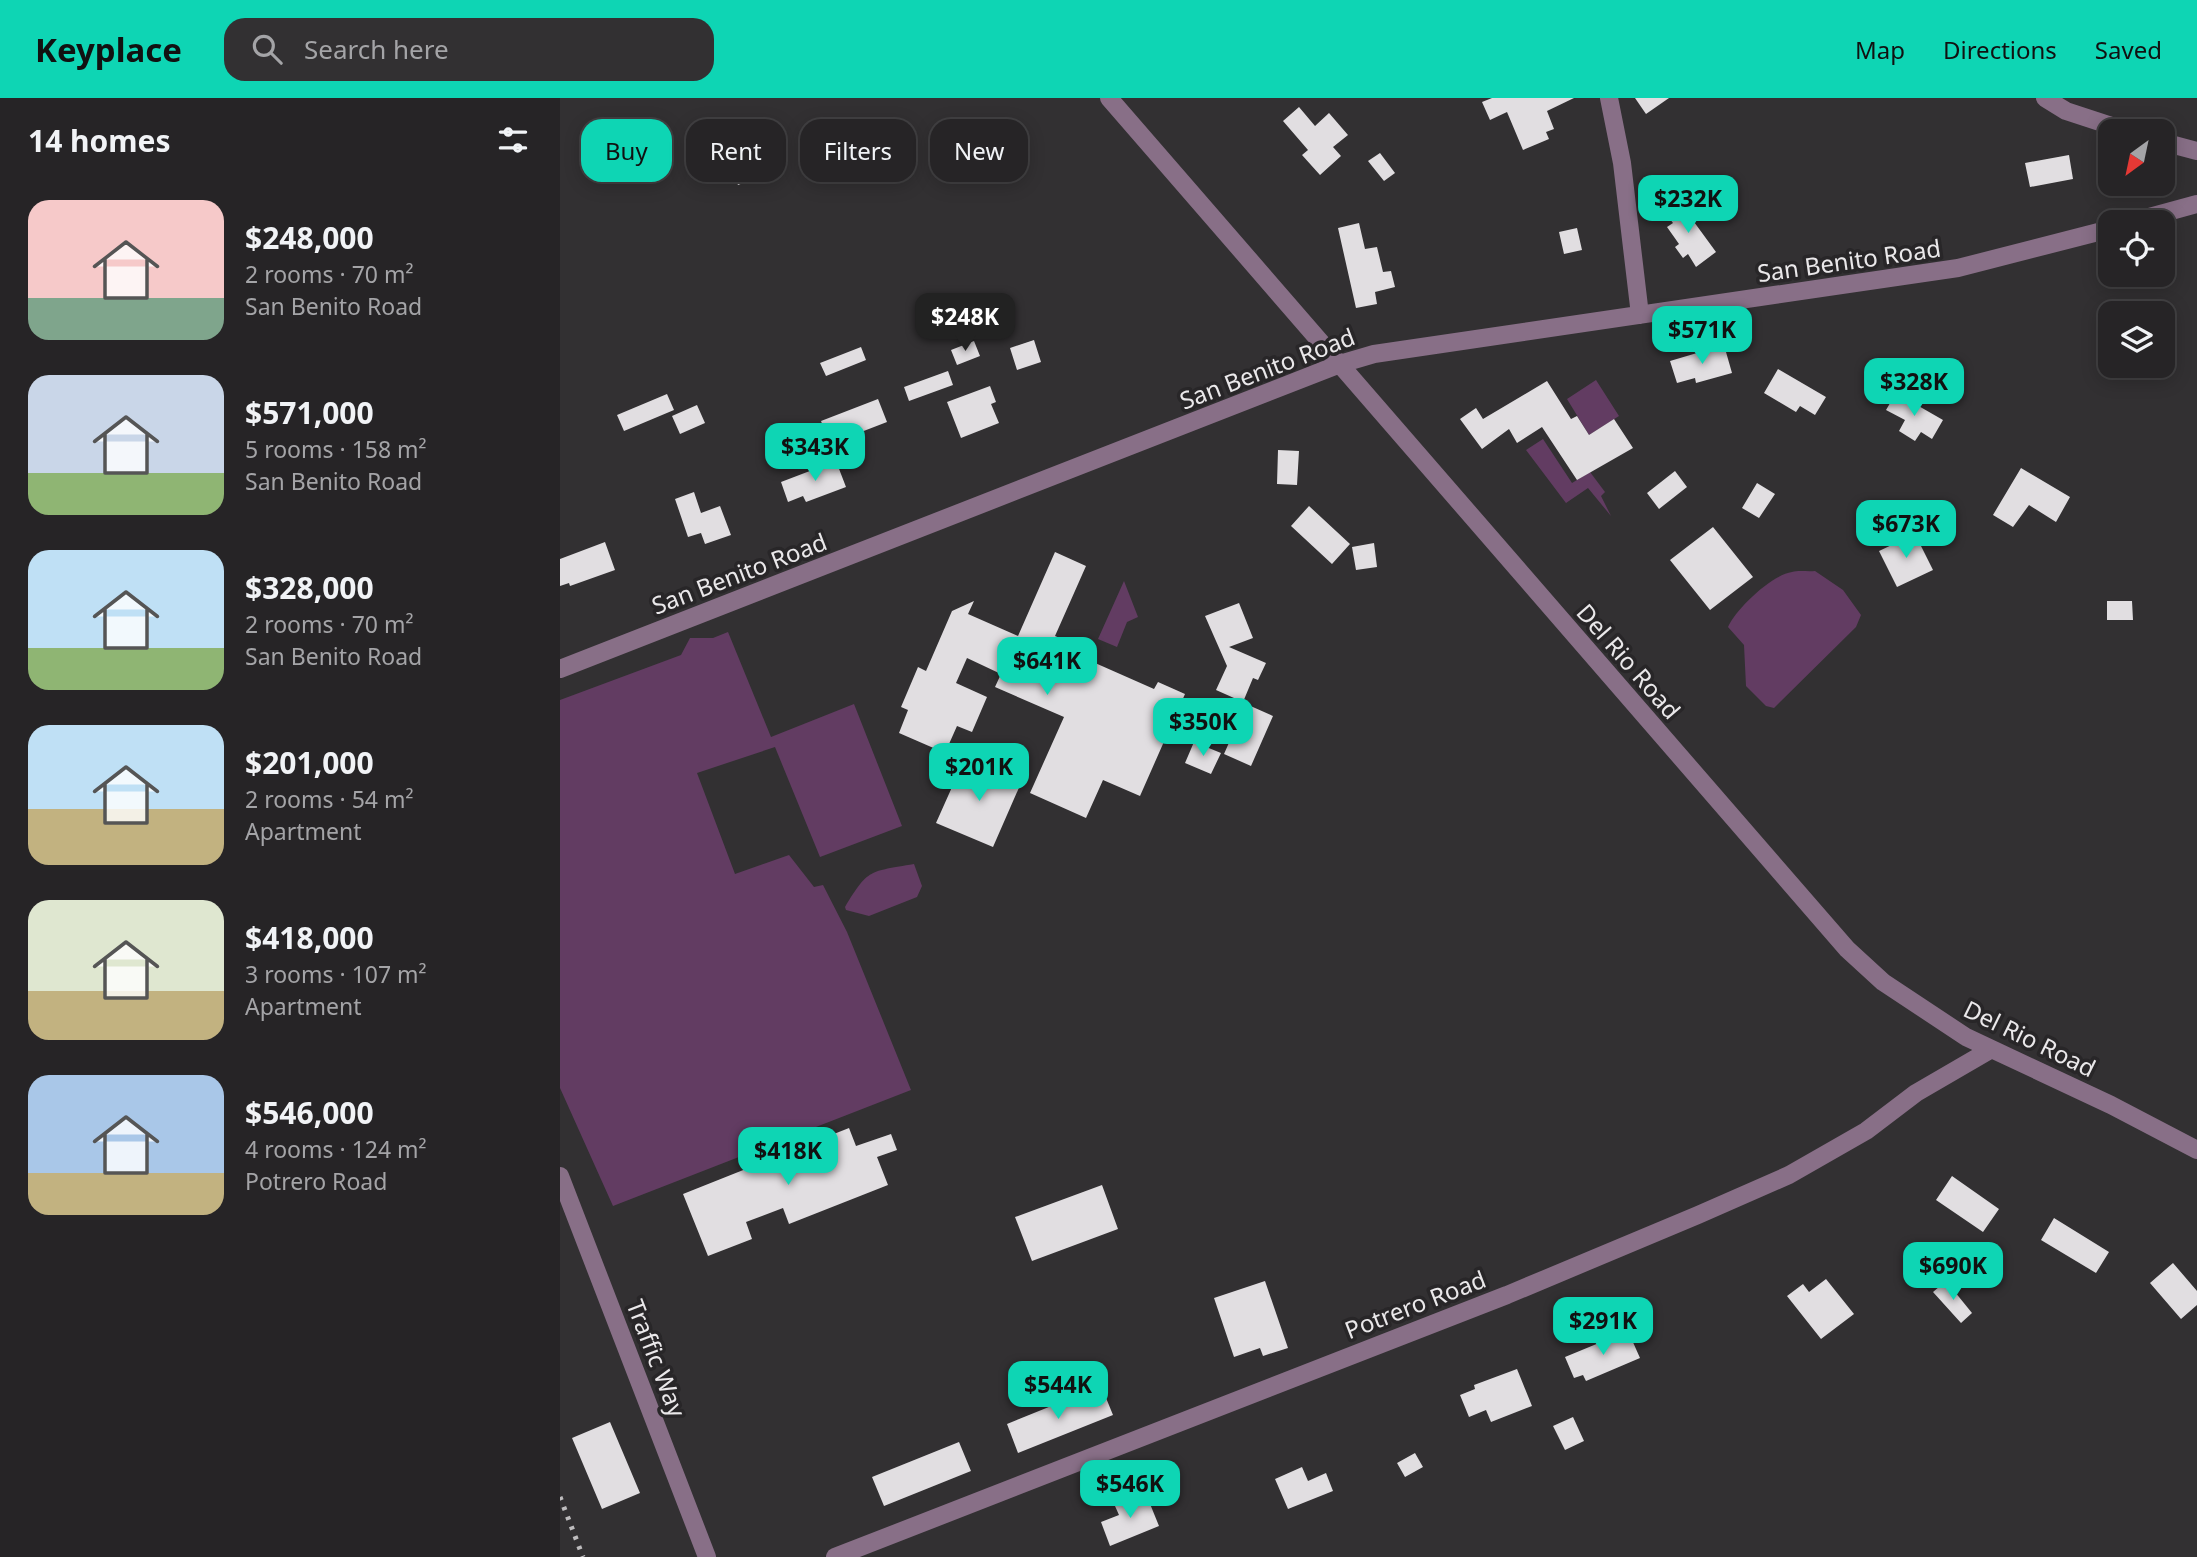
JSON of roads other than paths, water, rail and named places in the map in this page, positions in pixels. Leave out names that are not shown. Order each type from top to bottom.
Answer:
[{"type":"street","name":"Del Rio Road","points":[[1109,98],[1847,948],[1900,994],[1990,1050],[2111,1105],[2197,1150]]},
{"type":"street","points":[[1609,98],[1622,163],[1640,315]]},
{"type":"street","points":[[2045,98],[2066,111],[2098,121]]},
{"type":"street","points":[[2175,145],[2197,151]]},
{"type":"street","points":[[2175,210],[2197,204]]},
{"type":"street","name":"San Benito Road","points":[[560,669],[1340,364],[1374,354],[1958,268],[2098,232]]},
{"type":"street","name":"Potrero Road","points":[[835,1557],[1507,1295],[1698,1215],[1789,1175],[1866,1131],[1916,1093],[1990,1050]]},
{"type":"street","name":"Traffic Way","points":[[560,1176],[707,1557]]},
{"type":"railway","points":[[560,1497],[583,1557]]}]
